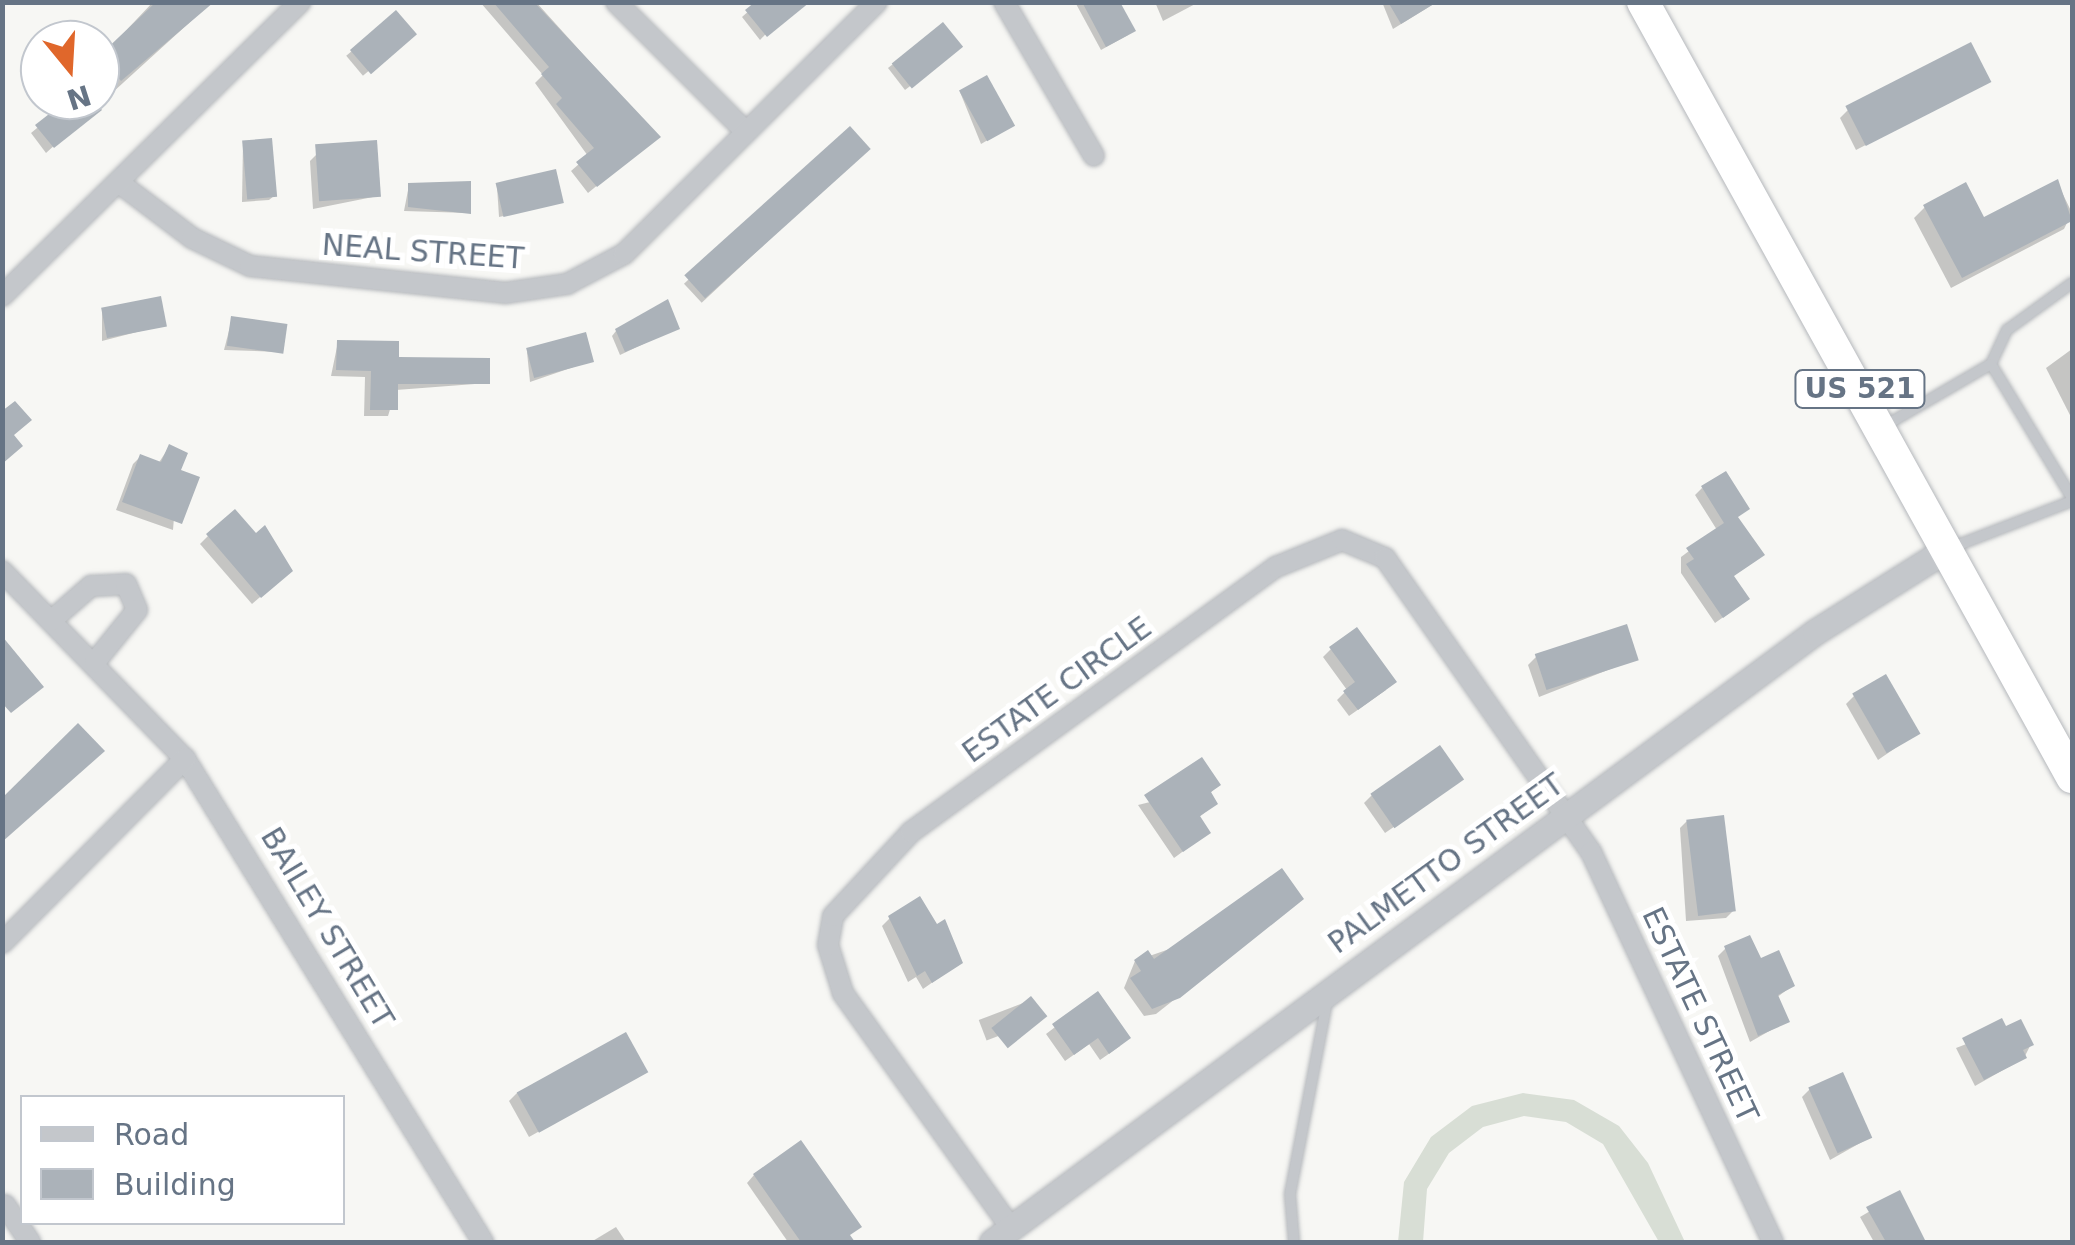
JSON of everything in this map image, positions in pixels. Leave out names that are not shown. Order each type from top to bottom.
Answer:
[{"type":"highway","name":"US 521","points":[[1643,2],[2072,778]]},
{"type":"street","points":[[2,296],[300,2]]},
{"type":"street","points":[[616,2],[746,132]]},
{"type":"street","name":"NEAL STREET","points":[[118,182],[192,238],[250,266],[524,292],[580,280],[624,254],[877,2]]},
{"type":"street","points":[[1004,2],[1094,156]]},
{"type":"street","name":"ESTATE CIRCLE","points":[[1001,1235],[856,1012],[828,944],[842,900],[911,832],[1276,567],[1342,540],[1385,558],[1566,816]]},
{"type":"street","name":"PALMETTO STREET","points":[[1001,1235],[1815,632],[1947,549]]},
{"type":"street","name":"BAILEY STREET","points":[[2,571],[95,662],[185,760],[483,1242]]},
{"type":"street","points":[[52,620],[91,586],[126,584],[137,610],[95,662]]},
{"type":"street","points":[[2,943],[185,760]]},
{"type":"street","name":"ESTATE STREET","points":[[1566,816],[1774,1242]]},
{"type":"street","points":[[5,1205],[30,1242]]},
{"type":"lane","points":[[1881,428],[1990,364],[2007,330],[2072,283]]},
{"type":"lane","points":[[1947,549],[2072,500],[1990,364]]},
{"type":"lane","points":[[1294,1242],[1290,1194],[1329,991]]},
{"type":"shaded area","points":[[1523,1093],[1574,1100],[1619,1126],[1648,1163],[1685,1242],[1659,1242],[1603,1144],[1566,1122],[1524,1116],[1483,1127],[1449,1153],[1427,1189],[1423,1242],[1398,1242],[1404,1182],[1431,1137],[1472,1106]]},
{"type":"building","points":[[156,2],[214,2],[121,81],[120,36]]},
{"type":"building","points":[[493,2],[534,2],[661,137],[597,187],[576,162],[594,148],[556,104],[562,98],[541,74],[549,67]]},
{"type":"building","points":[[755,2],[810,2],[767,37],[745,10]]},
{"type":"building","points":[[1082,2],[1120,2],[1136,31],[1106,47]]},
{"type":"building","points":[[1388,2],[1437,2],[1401,24]]},
{"type":"building","points":[[396,10],[417,34],[371,74],[350,50]]},
{"type":"building","points":[[943,22],[963,47],[912,88],[892,64]]},
{"type":"building","points":[[1971,42],[1991,82],[1866,146],[1845,106]]},
{"type":"building","points":[[987,75],[1015,126],[987,141],[959,91]]},
{"type":"building","points":[[41,120],[89,120],[54,148],[35,125]]},
{"type":"building","points":[[850,126],[871,149],[705,298],[684,275]]},
{"type":"building","points":[[272,138],[277,197],[247,199],[242,141]]},
{"type":"building","points":[[377,140],[381,197],[319,201],[315,144]]},
{"type":"building","points":[[556,169],[564,203],[503,217],[496,183]]},
{"type":"building","points":[[2058,179],[2072,221],[1962,278],[1923,205],[1966,182],[1984,217]]},
{"type":"building","points":[[471,181],[471,214],[408,207],[408,183]]},
{"type":"building","points":[[161,296],[167,326],[107,338],[101,308]]},
{"type":"building","points":[[668,299],[680,329],[625,352],[615,329]]},
{"type":"building","points":[[231,316],[287,324],[283,354],[227,346]]},
{"type":"building","points":[[586,332],[594,362],[534,378],[526,348]]},
{"type":"building","points":[[337,340],[399,341],[399,357],[490,358],[490,384],[398,384],[398,410],[370,410],[371,371],[336,370]]},
{"type":"building","points":[[15,401],[32,420],[14,435],[23,446],[2,464],[2,411]]},
{"type":"building","points":[[169,444],[188,453],[181,470],[200,477],[182,524],[122,502],[140,454],[161,462]]},
{"type":"building","points":[[1726,471],[1750,509],[1738,517],[1765,555],[1734,576],[1750,599],[1723,618],[1686,564],[1694,559],[1686,548],[1724,523],[1701,486]]},
{"type":"building","points":[[235,509],[256,533],[265,525],[293,571],[261,598],[206,534]]},
{"type":"building","points":[[1627,624],[1639,660],[1546,690],[1535,654]]},
{"type":"building","points":[[1357,627],[1397,682],[1358,710],[1343,691],[1355,682],[1329,647]]},
{"type":"building","points":[[2,636],[44,687],[11,713],[2,703]]},
{"type":"building","points":[[1886,674],[1920,734],[1887,753],[1852,694]]},
{"type":"building","points":[[78,723],[105,751],[2,842],[2,798]]},
{"type":"building","points":[[1440,745],[1464,779],[1394,828],[1370,794]]},
{"type":"building","points":[[1202,757],[1221,785],[1211,792],[1218,804],[1200,816],[1211,833],[1183,852],[1144,795]]},
{"type":"building","points":[[1724,815],[1736,911],[1698,916],[1686,820]]},
{"type":"building","points":[[1282,868],[1304,899],[1180,998],[1152,1009],[1130,978],[1141,971],[1134,960],[1148,950],[1154,959]]},
{"type":"building","points":[[920,896],[937,924],[945,919],[963,963],[932,983],[925,971],[917,976],[888,916]]},
{"type":"building","points":[[1750,935],[1761,958],[1779,950],[1795,986],[1778,995],[1790,1022],[1758,1036],[1724,946]]},
{"type":"building","points":[[1098,991],[1131,1038],[1109,1054],[1098,1038],[1074,1055],[1052,1024]]},
{"type":"building","points":[[1031,996],[1047,1016],[1008,1048],[991,1028]]},
{"type":"building","points":[[2002,1018],[2006,1026],[2021,1019],[2034,1045],[2023,1050],[2027,1058],[1984,1080],[1962,1038]]},
{"type":"building","points":[[626,1032],[648,1072],[539,1133],[517,1093]]},
{"type":"building","points":[[1843,1072],[1872,1138],[1838,1153],[1808,1087]]},
{"type":"building","points":[[801,1140],[862,1227],[850,1235],[855,1242],[801,1242],[753,1174]]},
{"type":"building","points":[[1900,1190],[1926,1242],[1886,1242],[1866,1207]]}]
